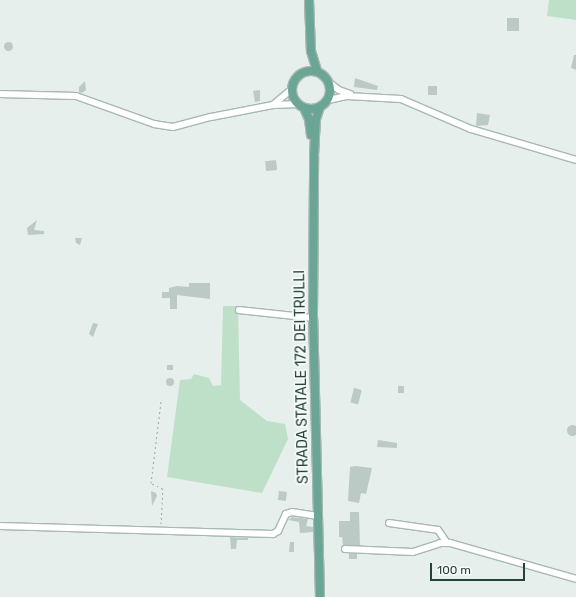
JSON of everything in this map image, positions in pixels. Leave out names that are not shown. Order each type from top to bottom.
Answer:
[{"type":"main road","points":[[301,106],[320,107],[328,100],[330,83],[317,71],[311,52],[309,0]]},
{"type":"main road","points":[[304,72],[311,52]]},
{"type":"main road","points":[[292,89],[297,77],[304,72],[317,71]]},
{"type":"main road","name":"STRADA STATALE 172 DEI TRULLI","points":[[292,89],[309,119],[314,156]]},
{"type":"main road","name":"STRADA STATALE 172 DEI TRULLI","points":[[320,107],[316,119],[314,156],[313,318],[320,597]]},
{"type":"street","points":[[330,83],[338,90],[357,96]]},
{"type":"street","points":[[272,105],[284,98],[292,89]]},
{"type":"street","points":[[0,94],[76,96],[154,124],[173,127],[211,116],[272,105],[301,106]]},
{"type":"street","points":[[328,100],[338,96],[401,99],[471,129],[576,160]]},
{"type":"street","points":[[239,310],[313,318]]},
{"type":"street","points":[[0,526],[160,529],[242,534],[273,534],[278,531],[286,514],[292,512],[318,516]]},
{"type":"street","points":[[389,523],[438,530],[447,543]]},
{"type":"street","points":[[345,549],[413,552],[447,543],[576,579]]},
{"type":"path","points":[[160,529],[163,489],[151,483],[161,401]]},
{"type":"green space","points":[[549,0],[576,0],[576,20],[547,16]]},
{"type":"green space","points":[[223,306],[238,306],[240,400],[267,421],[285,424],[288,439],[262,493],[167,477],[180,380],[191,379],[194,374],[209,378],[213,386],[221,385]]},
{"type":"building","points":[[507,18],[519,18],[519,31],[507,31]]},
{"type":"building","points":[[6,42],[10,42],[12,46],[10,50],[6,50],[4,48],[4,44]]},
{"type":"building","points":[[574,55],[576,55],[576,70],[571,68]]},
{"type":"building","points":[[355,78],[378,86],[377,90],[354,87]]},
{"type":"building","points":[[85,81],[86,90],[82,93],[79,92],[79,87]]},
{"type":"building","points":[[428,86],[437,86],[437,95],[428,95]]},
{"type":"building","points":[[260,90],[260,101],[255,102],[253,91]]},
{"type":"building","points":[[477,113],[490,115],[488,125],[476,126]]},
{"type":"building","points":[[276,160],[277,170],[266,171],[265,161]]},
{"type":"building","points":[[37,220],[34,230],[44,231],[44,234],[28,235],[27,228]]},
{"type":"building","points":[[75,238],[82,238],[80,245],[76,243]]},
{"type":"building","points":[[189,283],[210,283],[210,299],[177,295],[177,309],[170,309],[170,298],[162,298],[162,292],[169,292],[169,288],[177,286],[189,287]]},
{"type":"building","points":[[93,323],[98,324],[93,337],[89,334]]},
{"type":"building","points":[[167,365],[173,365],[173,370],[167,370]]},
{"type":"building","points":[[168,378],[172,378],[174,382],[172,386],[168,386],[166,384],[166,380]]},
{"type":"building","points":[[398,386],[404,386],[404,393],[398,393]]},
{"type":"building","points":[[354,388],[362,390],[358,404],[350,403]]},
{"type":"building","points":[[570,425],[574,425],[576,426],[576,434],[570,435],[567,432],[567,428]]},
{"type":"building","points":[[378,440],[397,443],[397,448],[377,447]]},
{"type":"building","points":[[356,466],[372,468],[366,494],[361,493],[359,503],[348,501],[350,467]]},
{"type":"building","points":[[151,491],[156,493],[157,496],[152,506]]},
{"type":"building","points":[[279,491],[287,492],[286,501],[278,500]]},
{"type":"building","points":[[350,512],[359,512],[360,545],[343,545],[342,537],[339,537],[339,521],[350,521]]},
{"type":"building","points":[[292,517],[308,519],[306,526],[313,527],[313,532],[300,533],[299,522],[288,520]]},
{"type":"building","points":[[230,537],[248,538],[248,540],[237,540],[236,549],[231,549]]},
{"type":"building","points":[[290,542],[294,542],[294,552],[289,552]]},
{"type":"building","points":[[349,554],[357,554],[357,559],[349,559]]}]
